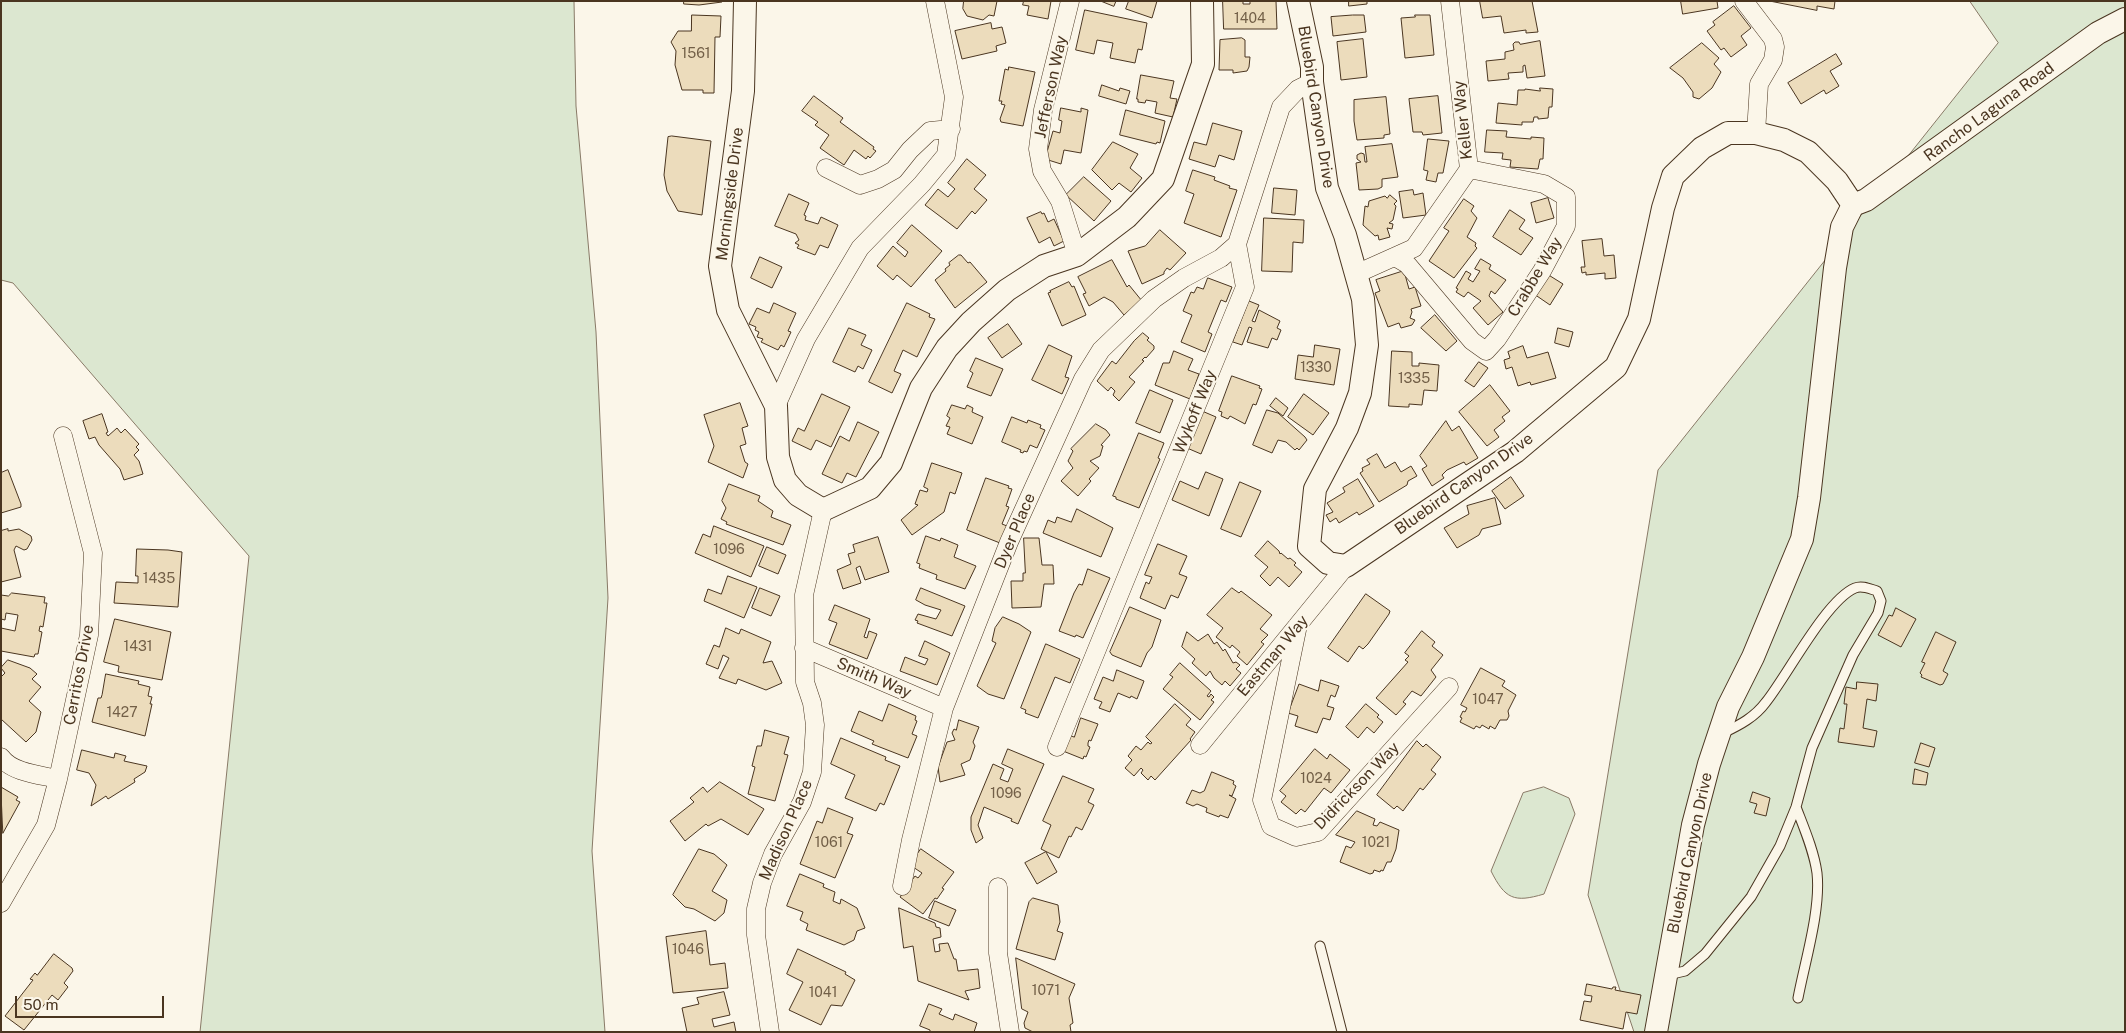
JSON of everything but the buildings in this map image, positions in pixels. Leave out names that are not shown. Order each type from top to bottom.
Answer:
[{"type":"street","name":"Morningside Drive","points":[[745,1],[743,91],[720,266],[728,310],[776,406]]},
{"type":"street","points":[[934,1],[954,97],[946,155],[922,184],[860,248],[806,339],[776,406],[778,456],[784,480],[798,495],[823,510],[870,488],[891,463],[921,388],[947,348],[971,322],[1007,290],[1044,266],[1077,255],[1127,217],[1163,179],[1203,64],[1202,1]]},
{"type":"street","name":"Jefferson Way","points":[[1070,1],[1043,110],[1038,149],[1042,171],[1060,201],[1077,255]]},
{"type":"street","name":"Bluebird Canyon Drive","points":[[1298,1],[1312,67],[1312,82],[1327,188],[1345,235],[1363,299],[1367,345],[1360,393],[1347,428],[1315,489],[1309,546],[1328,563],[1346,566],[1515,452],[1616,367],[1639,319],[1663,208],[1673,176],[1702,148],[1728,133],[1756,133],[1784,140],[1808,152],[1837,182],[1853,205],[1842,227],[1834,268],[1810,498],[1802,539],[1753,657],[1728,707],[1709,764],[1693,825],[1656,1032]]},
{"type":"street","name":"Keller Way","points":[[1356,274],[1414,248],[1469,169],[1450,1]]},
{"type":"street","points":[[1744,1],[1773,40],[1775,47],[1773,60],[1759,84],[1756,133]]},
{"type":"street","name":"Rancho Laguna Road","points":[[1853,205],[1866,200],[2098,33],[2125,19]]},
{"type":"street","name":"Wykoff Way","points":[[1057,747],[1245,287],[1237,244],[1281,107],[1298,89],[1312,82]]},
{"type":"street","points":[[826,168],[860,184],[869,182],[894,170],[910,150],[930,131],[951,129]]},
{"type":"street","name":"Crabbe Way","points":[[1395,256],[1406,264],[1472,340],[1486,351],[1497,339],[1542,271],[1566,226],[1566,197],[1544,184],[1469,169]]},
{"type":"street","name":"Dyer Place","points":[[902,886],[911,840],[944,708],[1009,542],[1080,386],[1101,350],[1154,299],[1184,278],[1221,258],[1237,244]]},
{"type":"street","name":"Cerritos Drive","points":[[1,903],[46,825],[58,779],[89,634],[93,553],[64,436]]},
{"type":"street","name":"Madison Place","points":[[770,1032],[756,935],[756,909],[764,876],[786,829],[802,802],[812,772],[815,725],[812,703],[805,682],[804,595],[823,510]]},
{"type":"street","name":"Eastman Way","points":[[1200,745],[1346,566]]},
{"type":"street","name":"Didrickson Way","points":[[1298,625],[1262,800],[1271,826],[1296,836],[1318,832],[1449,687]]},
{"type":"street","name":"Smith Way","points":[[804,648],[944,708]]},
{"type":"street","points":[[1,757],[4,761],[22,770],[58,779]]},
{"type":"street","points":[[998,887],[998,953],[1010,1032]]},
{"type":"lane","points":[[1666,976],[1685,971],[1705,954],[1751,897],[1780,846],[1796,807],[1812,748],[1853,655],[1878,613],[1881,601],[1877,591],[1863,587],[1854,588],[1831,608],[1766,704],[1746,722],[1719,736]]},
{"type":"lane","points":[[1796,807],[1817,872],[1817,901],[1798,998]]},
{"type":"lane","points":[[1320,946],[1342,1032]]},
{"type":"green space","points":[[1,1],[574,1],[576,106],[596,332],[608,598],[592,851],[605,1032],[200,1032],[249,556],[13,283],[1,280]]},
{"type":"green space","points":[[1970,1],[2125,1],[2125,1032],[1634,1032],[1588,895],[1658,470],[1998,43]]},
{"type":"green space","points":[[1544,787],[1569,798],[1575,814],[1544,894],[1518,898],[1511,896],[1501,888],[1491,871],[1523,793]]}]
